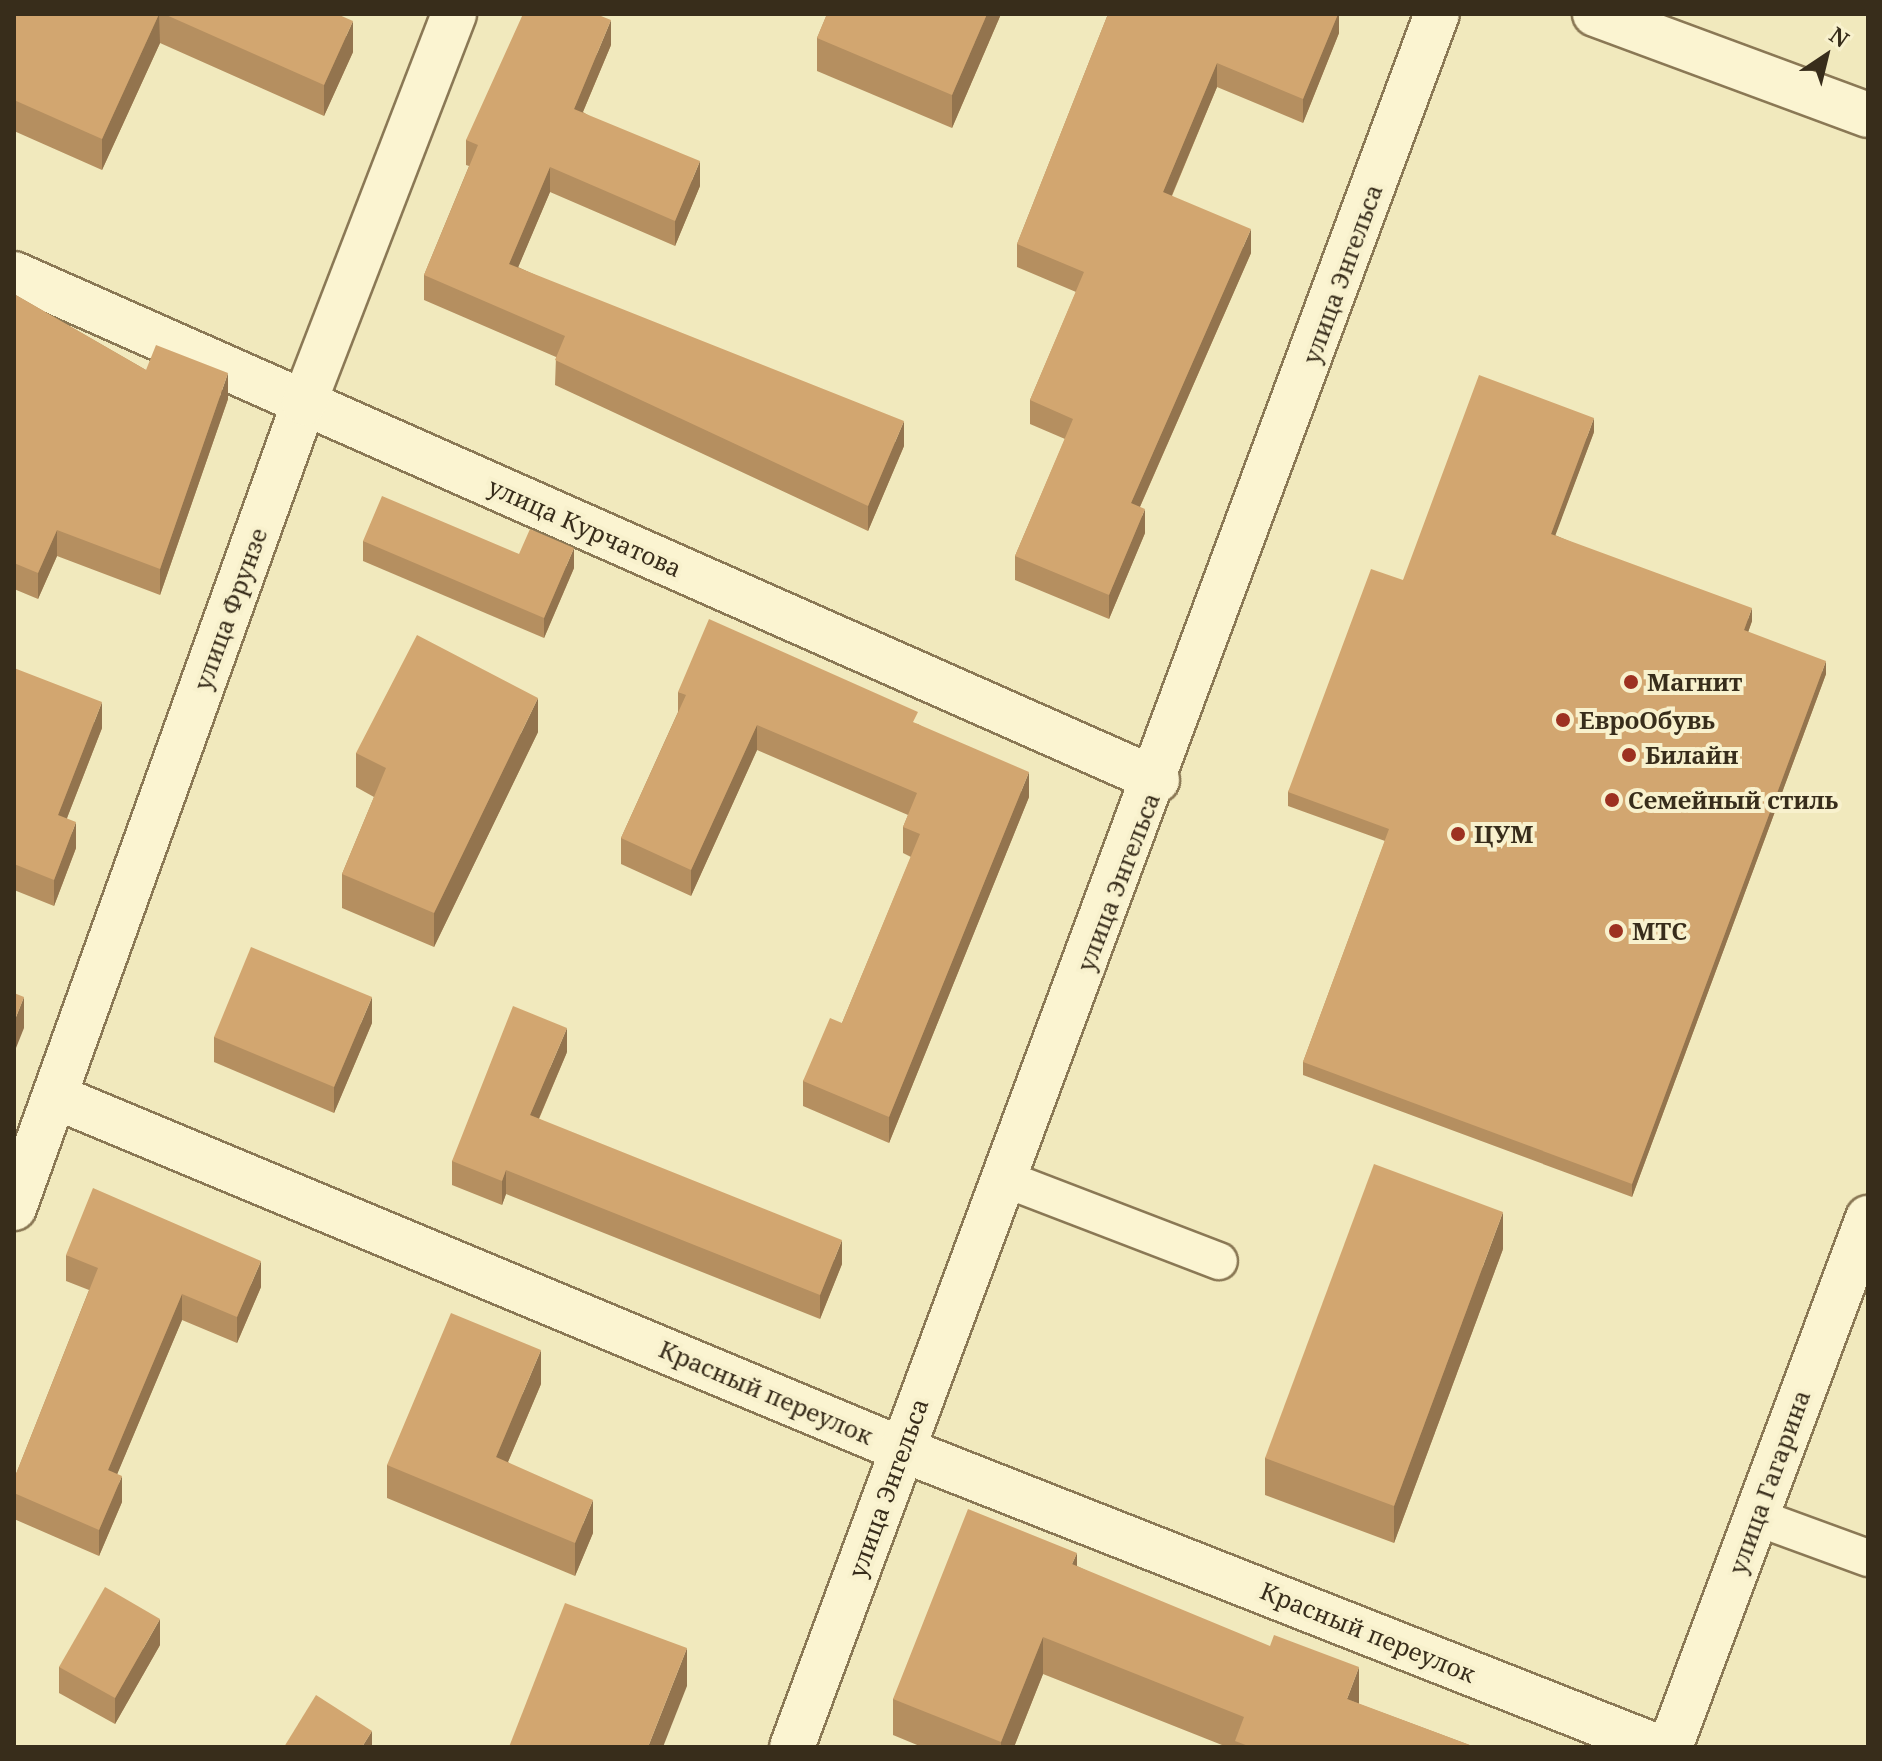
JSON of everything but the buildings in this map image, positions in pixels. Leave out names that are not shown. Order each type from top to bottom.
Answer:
[{"type":"street","name":"улица Фрунзе","points":[[14,1208],[304,403],[454,14]]},
{"type":"street","name":"улица Энгельса","points":[[792,1747],[901,1449],[1157,780],[1437,14]]},
{"type":"street","points":[[1595,14],[1868,115]]},
{"type":"street","name":"улица Курчатова","points":[[14,274],[1157,780]]},
{"type":"street","name":"Красный переулок","points":[[56,1097],[901,1449],[1658,1747]]},
{"type":"street","name":"улица Гагарина","points":[[1670,1747],[1868,1218]]},
{"type":"lane","points":[[1005,1179],[1219,1261]]},
{"type":"lane","points":[[1756,1517],[1868,1558]]},
{"type":"place","name":"Магнит","points":[[1631,682]]},
{"type":"place","name":"ЕвроОбувь","points":[[1563,720]]},
{"type":"place","name":"Билайн","points":[[1629,755]]},
{"type":"place","name":"Семейный стиль","points":[[1612,800]]},
{"type":"place","name":"ЦУМ","points":[[1458,834]]},
{"type":"place","name":"МТС","points":[[1616,931]]}]
